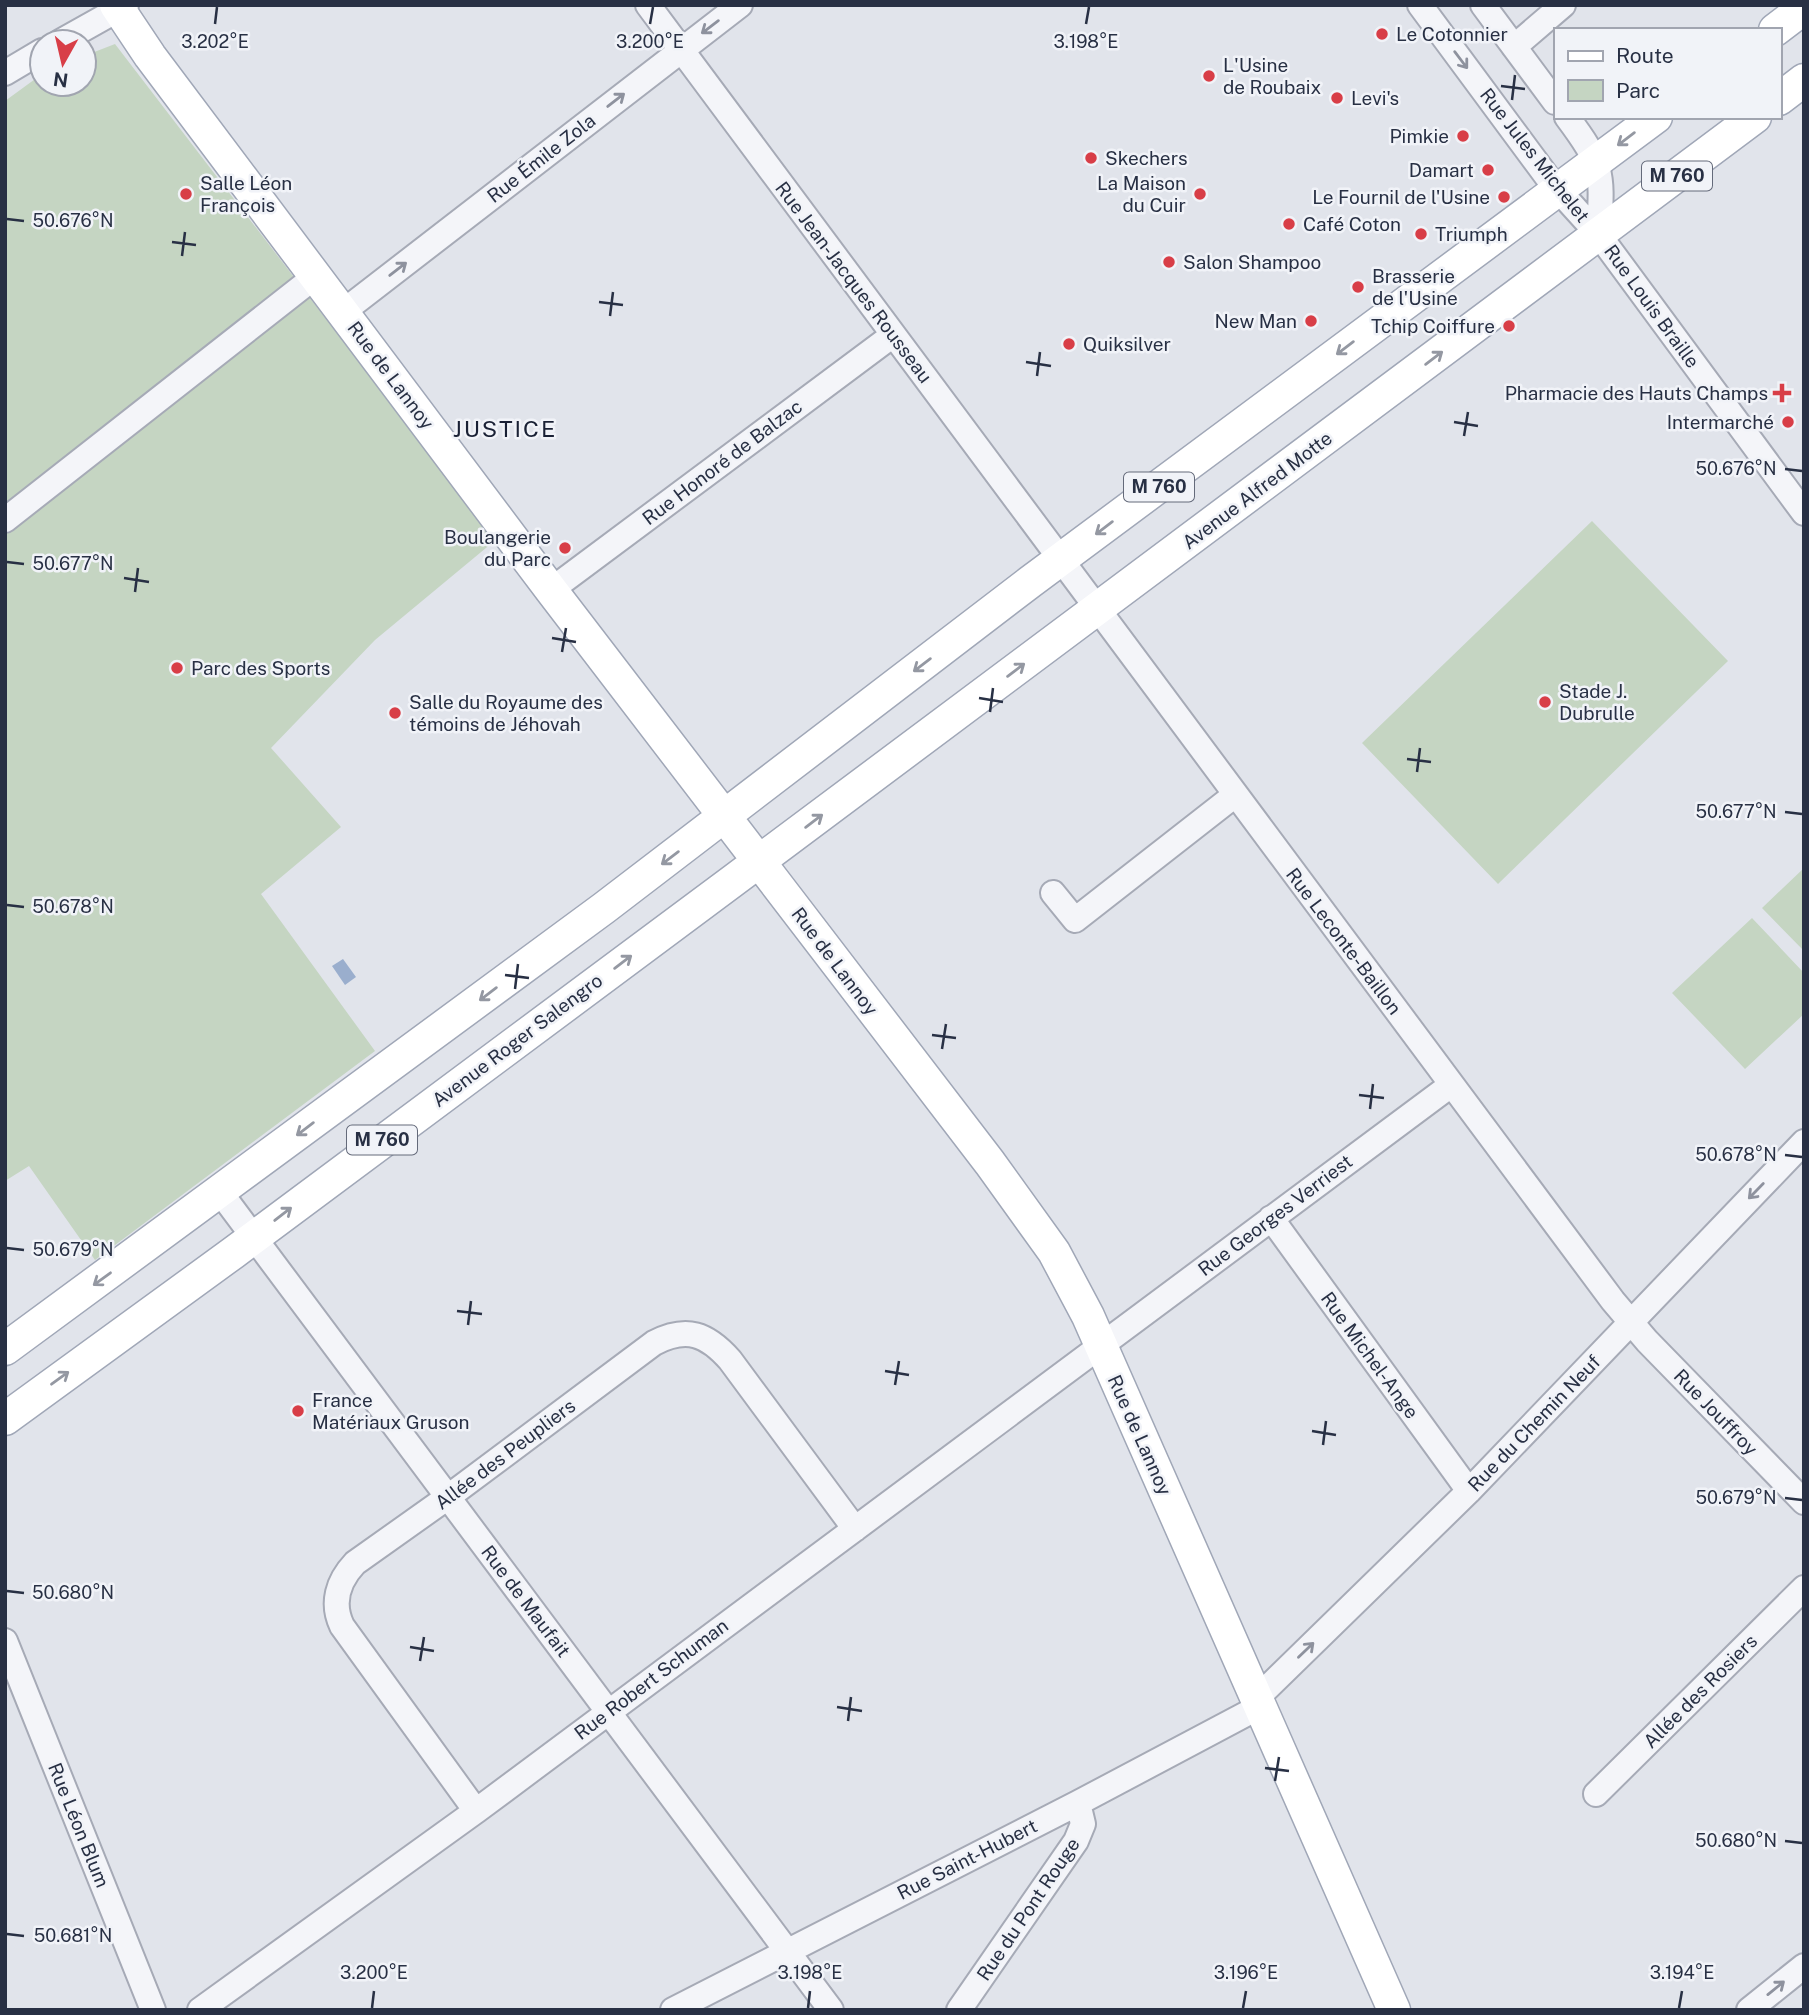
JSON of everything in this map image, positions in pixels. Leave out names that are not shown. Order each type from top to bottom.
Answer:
[{"type":"main road","name":"Rue de Lannoy","points":[[120,7],[150,56],[551,590],[1044,1238],[1078,1295],[1394,2010]]},
{"type":"main road","points":[[1778,28],[1804,8]]},
{"type":"main road","points":[[1781,97],[1804,80]]},
{"type":"main road","name":"M 760","points":[[5,1349],[725,817],[1060,560],[1653,119]]},
{"type":"main road","name":"Avenue Alfred Motte","points":[[759,861],[1752,119]]},
{"type":"main road","name":"Avenue Roger Salengro","points":[[5,1419],[759,861]]},
{"type":"street","name":"Rue Jean-Jacques Rousseau","points":[[648,5],[1060,560]]},
{"type":"street","name":"Rue Émile Zola","points":[[344,311],[740,5]]},
{"type":"street","name":"Rue Jules Michelet","points":[[1420,5],[1558,190],[1599,235]]},
{"type":"street","points":[[1483,5],[1554,101]]},
{"type":"street","points":[[1514,47],[1563,5]]},
{"type":"street","points":[[84,28],[120,7]]},
{"type":"street","points":[[5,73],[28,59]]},
{"type":"street","name":"Rue Jules Michelet","points":[[1568,119],[1597,161],[1602,191],[1599,235]]},
{"type":"street","name":"Rue Louis Braille","points":[[1599,235],[1804,513]]},
{"type":"street","points":[[5,520],[317,275]]},
{"type":"street","name":"Rue Honoré de Balzac","points":[[551,590],[893,335]]},
{"type":"street","name":"Rue Leconte-Baillon","points":[[1060,560],[1629,1321]]},
{"type":"street","points":[[1053,893],[1075,920],[1235,796]]},
{"type":"street","name":"Rue Georges Verriest","points":[[1100,1345],[1451,1085]]},
{"type":"street","name":"Rue du Chemin Neuf","points":[[1259,1702],[1469,1491],[1619,1336],[1629,1321],[1804,1142]]},
{"type":"street","name":"Rue de Maufait","points":[[220,1192],[831,2010]]},
{"type":"street","name":"Rue Michel-Ange","points":[[1271,1218],[1469,1491]]},
{"type":"street","name":"Rue Jouffroy","points":[[1629,1321],[1804,1502]]},
{"type":"street","name":"Allée des Peupliers","points":[[476,1811],[347,1635],[338,1617],[336,1607],[339,1587],[355,1563],[654,1343],[672,1335],[690,1334],[712,1342],[730,1360],[855,1529]]},
{"type":"street","name":"Rue Robert Schuman","points":[[200,2010],[476,1811],[1100,1345]]},
{"type":"street","name":"Allée des Rosiers","points":[[1596,1794],[1804,1588]]},
{"type":"street","name":"Rue Léon Blum","points":[[5,1641],[153,2010]]},
{"type":"street","name":"Rue Saint-Hubert","points":[[673,2010],[1077,1803],[1259,1702]]},
{"type":"street","name":"Rue du Pont Rouge","points":[[959,2010],[1076,1841],[1083,1824],[1077,1803]]},
{"type":"street","points":[[1749,2010],[1804,1966]]},
{"type":"green space","name":"Parc des Sports","points":[[115,44],[498,538],[375,640],[271,748],[341,827],[261,894],[375,1051],[95,1260],[29,1166],[5,1181],[5,101],[28,84],[28,98],[98,98],[98,51]]},
{"type":"green space","name":"Stade J. Dubrulle","points":[[1592,521],[1728,661],[1498,884],[1362,743]]},
{"type":"green space","points":[[1804,868],[1804,951],[1762,908]]},
{"type":"green space","points":[[1752,918],[1804,973],[1804,1014],[1745,1069],[1672,993]]},
{"type":"water","points":[[343,959],[356,977],[345,985],[332,966]]},
{"type":"place","name":"Le Cotonnier","points":[[1382,34]]},
{"type":"place","name":"L'Usine de Roubaix","points":[[1209,76]]},
{"type":"place","name":"Levi's","points":[[1337,98]]},
{"type":"place","name":"Pimkie","points":[[1463,136]]},
{"type":"place","name":"Skechers","points":[[1091,158]]},
{"type":"place","name":"Damart","points":[[1488,170]]},
{"type":"place","name":"Salle Léon François","points":[[186,194]]},
{"type":"place","name":"La Maison du Cuir","points":[[1200,194]]},
{"type":"place","name":"Le Fournil de l'Usine","points":[[1504,197]]},
{"type":"place","name":"Café Coton","points":[[1289,224]]},
{"type":"place","name":"Triumph","points":[[1421,234]]},
{"type":"place","name":"Salon Shampoo","points":[[1169,262]]},
{"type":"place","name":"Brasserie de l'Usine","points":[[1358,287]]},
{"type":"place","name":"New Man","points":[[1311,321]]},
{"type":"place","name":"Tchip Coiffure","points":[[1509,326]]},
{"type":"place","name":"Quiksilver","points":[[1069,344]]},
{"type":"place","name":"Pharmacie des Hauts Champs","points":[[1782,393]]},
{"type":"place","name":"Intermarché","points":[[1788,422]]},
{"type":"place","name":"Boulangerie du Parc","points":[[565,548]]},
{"type":"place","name":"Parc des Sports","points":[[177,668]]},
{"type":"place","name":"Stade J. Dubrulle","points":[[1545,702]]},
{"type":"place","name":"Salle du Royaume des témoins de Jéhovah","points":[[395,713]]},
{"type":"place","name":"France Matériaux Gruson","points":[[298,1411]]},
{"type":"district","name":"JUSTICE","points":[[505,429]]}]
